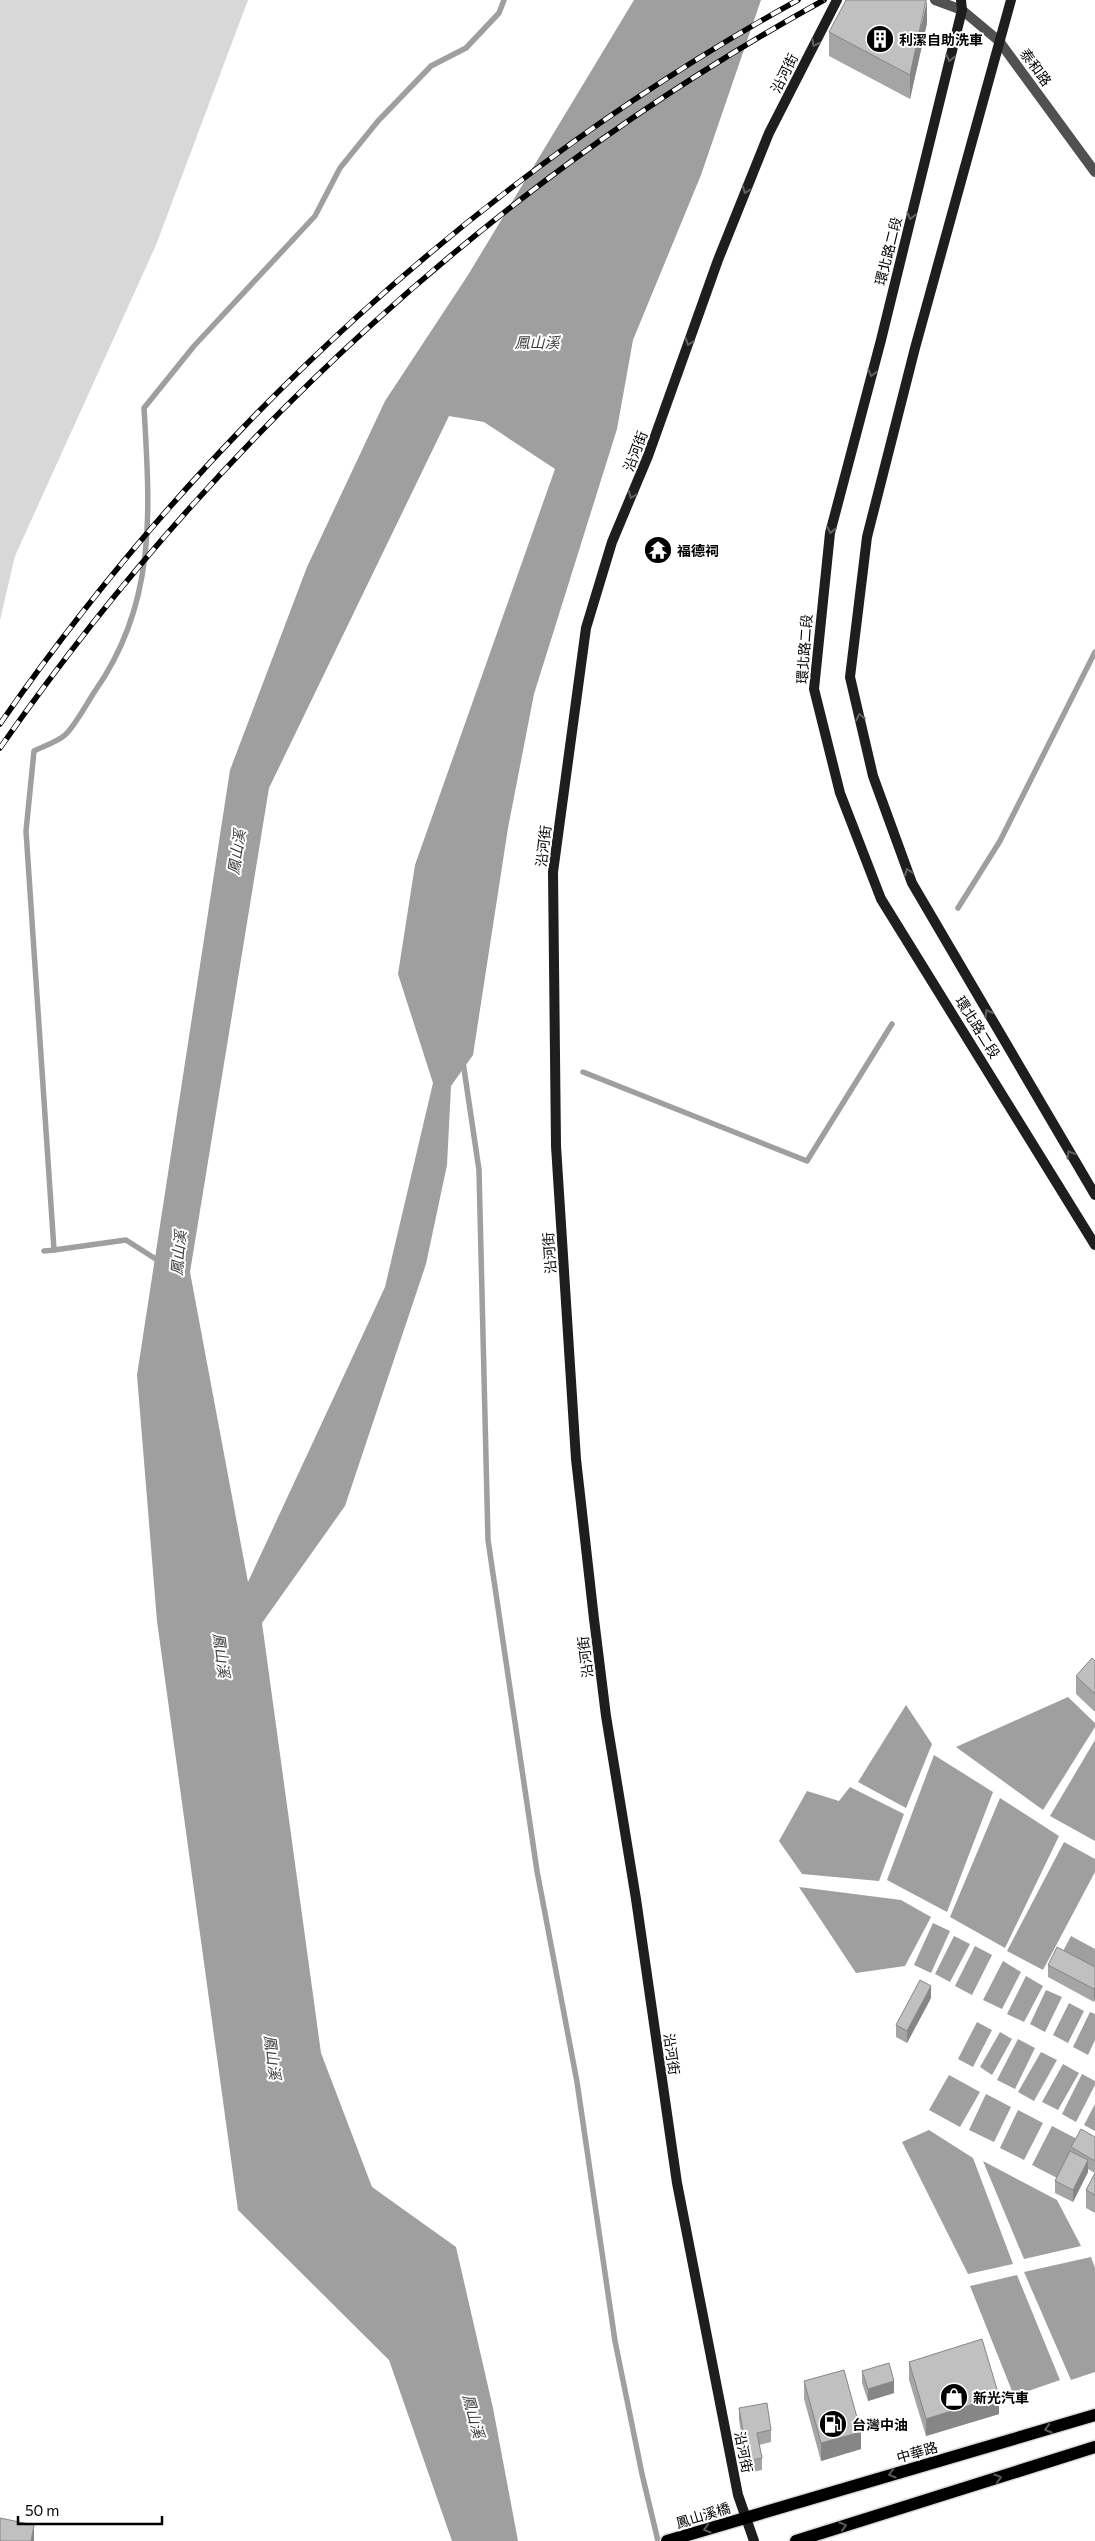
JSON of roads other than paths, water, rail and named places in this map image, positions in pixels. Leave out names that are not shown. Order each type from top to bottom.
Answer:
[{"type":"main road","name":"中華路","points":[[746,2517],[1095,2415]]},
{"type":"main road","points":[[796,2541],[1095,2447]]},
{"type":"main road","name":"鳳山溪橋","points":[[667,2541],[746,2517]]},
{"type":"street","name":"沿河街","points":[[754,2541],[738,2495],[677,2183],[636,1899],[606,1716],[594,1618],[576,1459],[556,1146],[553,872],[586,628],[612,542],[648,456],[718,260],[769,133],[837,0]]},
{"type":"street","name":"泰和路","points":[[935,0],[962,5],[999,41],[1095,172]]},
{"type":"street","name":"環北路二段","points":[[1011,0],[915,348],[867,537],[850,677],[873,776],[912,882],[1095,1195]]},
{"type":"street","name":"環北路二段","points":[[962,5],[881,340],[830,533],[814,689],[840,792],[881,899],[1095,1245]]},
{"type":"water","name":"鳳山溪","points":[[634,0],[761,0],[701,175],[633,340],[617,429],[534,694],[508,828],[473,1055],[451,1086],[447,1165],[426,1264],[345,1506],[262,1623],[321,2053],[372,2187],[456,2247],[493,2408],[518,2541],[452,2541],[389,2360],[238,2210],[157,1621],[137,1375],[230,770],[307,567],[385,401],[468,275]],"holes":[[[449,416],[484,422],[555,469],[415,865],[398,974],[433,1083],[385,1287],[248,1582],[190,1272],[269,788]]]},
{"type":"water","points":[[1068,1697],[1095,1723],[1095,1727],[1043,1810],[956,1747]]},
{"type":"water","points":[[906,1705],[932,1744],[906,1808],[858,1782]]},
{"type":"water","points":[[1095,1740],[1095,1841],[1050,1816]]},
{"type":"water","points":[[934,1755],[993,1792],[947,1912],[887,1880]]},
{"type":"water","points":[[850,1787],[904,1814],[879,1881],[802,1874],[779,1841],[807,1791],[839,1801]]},
{"type":"water","points":[[1000,1798],[1059,1836],[1005,1948],[950,1917]]},
{"type":"water","points":[[1064,1842],[1095,1859],[1095,1872],[1043,1970],[1007,1951]]},
{"type":"water","points":[[799,1887],[901,1900],[931,1917],[905,1966],[856,1973]]},
{"type":"water","points":[[933,1923],[950,1931],[931,1973],[914,1965]]},
{"type":"water","points":[[954,1936],[970,1944],[950,1982],[935,1974]]},
{"type":"water","points":[[1071,1936],[1095,1949],[1095,1973],[1061,1955]]},
{"type":"water","points":[[975,1946],[992,1955],[972,1995],[955,1986]]},
{"type":"water","points":[[1003,1961],[1021,1972],[1002,2009],[983,2000]]},
{"type":"water","points":[[1026,1976],[1043,1986],[1024,2022],[1007,2014]]},
{"type":"water","points":[[1046,1990],[1062,1997],[1045,2032],[1030,2024]]},
{"type":"water","points":[[1069,2003],[1084,2011],[1068,2043],[1053,2035]]},
{"type":"water","points":[[1090,2012],[1095,2014],[1095,2040],[1088,2055],[1073,2047]]},
{"type":"water","points":[[977,2022],[992,2030],[973,2067],[958,2059]]},
{"type":"water","points":[[1000,2032],[1012,2039],[992,2075],[980,2067]]},
{"type":"water","points":[[1018,2039],[1035,2048],[1015,2089],[997,2080]]},
{"type":"water","points":[[1041,2052],[1057,2060],[1034,2101],[1018,2092]]},
{"type":"water","points":[[1063,2064],[1079,2073],[1058,2110],[1042,2102]]},
{"type":"water","points":[[1082,2074],[1095,2081],[1095,2085],[1076,2122],[1062,2114]]},
{"type":"water","points":[[949,2075],[980,2092],[960,2127],[929,2110]]},
{"type":"water","points":[[986,2094],[1011,2107],[994,2142],[969,2130]]},
{"type":"water","points":[[1095,2104],[1095,2131],[1084,2125]]},
{"type":"water","points":[[1018,2110],[1043,2123],[1024,2160],[1000,2148]]},
{"type":"water","points":[[1052,2126],[1077,2139],[1057,2178],[1032,2165]]},
{"type":"water","points":[[929,2130],[973,2158],[1013,2264],[968,2274],[902,2142]]},
{"type":"water","points":[[983,2161],[1057,2200],[1081,2246],[1024,2259]]},
{"type":"water","points":[[1091,2257],[1095,2268],[1095,2372],[1071,2380],[1024,2272]]},
{"type":"water","points":[[1017,2275],[1060,2380],[1014,2396],[970,2286]]},
{"type":"waterway","points":[[44,1251],[54,1250],[26,831],[34,751],[62,737],[73,726],[115,658],[130,624],[139,590],[145,555],[148,483],[144,408],[194,346],[315,216],[340,168],[378,121],[431,66],[466,48],[499,13],[504,0]]},
{"type":"waterway","points":[[958,908],[1000,841],[1095,652]]},
{"type":"waterway","points":[[583,1072],[807,1161],[892,1024]]},
{"type":"waterway","points":[[463,1062],[479,1170],[488,1540],[537,1871],[577,2082],[615,2341],[642,2474],[658,2541]]},
{"type":"waterway","points":[[54,1250],[126,1240],[162,1263]]},
{"type":"railway","points":[[0,724],[80,615],[167,510],[260,411],[358,316],[461,227],[569,145],[682,69],[798,0]]},
{"type":"railway","points":[[0,748],[83,635],[173,527],[268,424],[369,327],[476,235],[587,150],[703,72],[824,0]]},
{"type":"place","name":"利潔自助洗車","points":[[880,39]]},
{"type":"place","name":"福德祠","points":[[658,550]]},
{"type":"place","name":"新光汽車","points":[[954,2397]]},
{"type":"place","name":"台灣中油","points":[[833,2424]]}]
